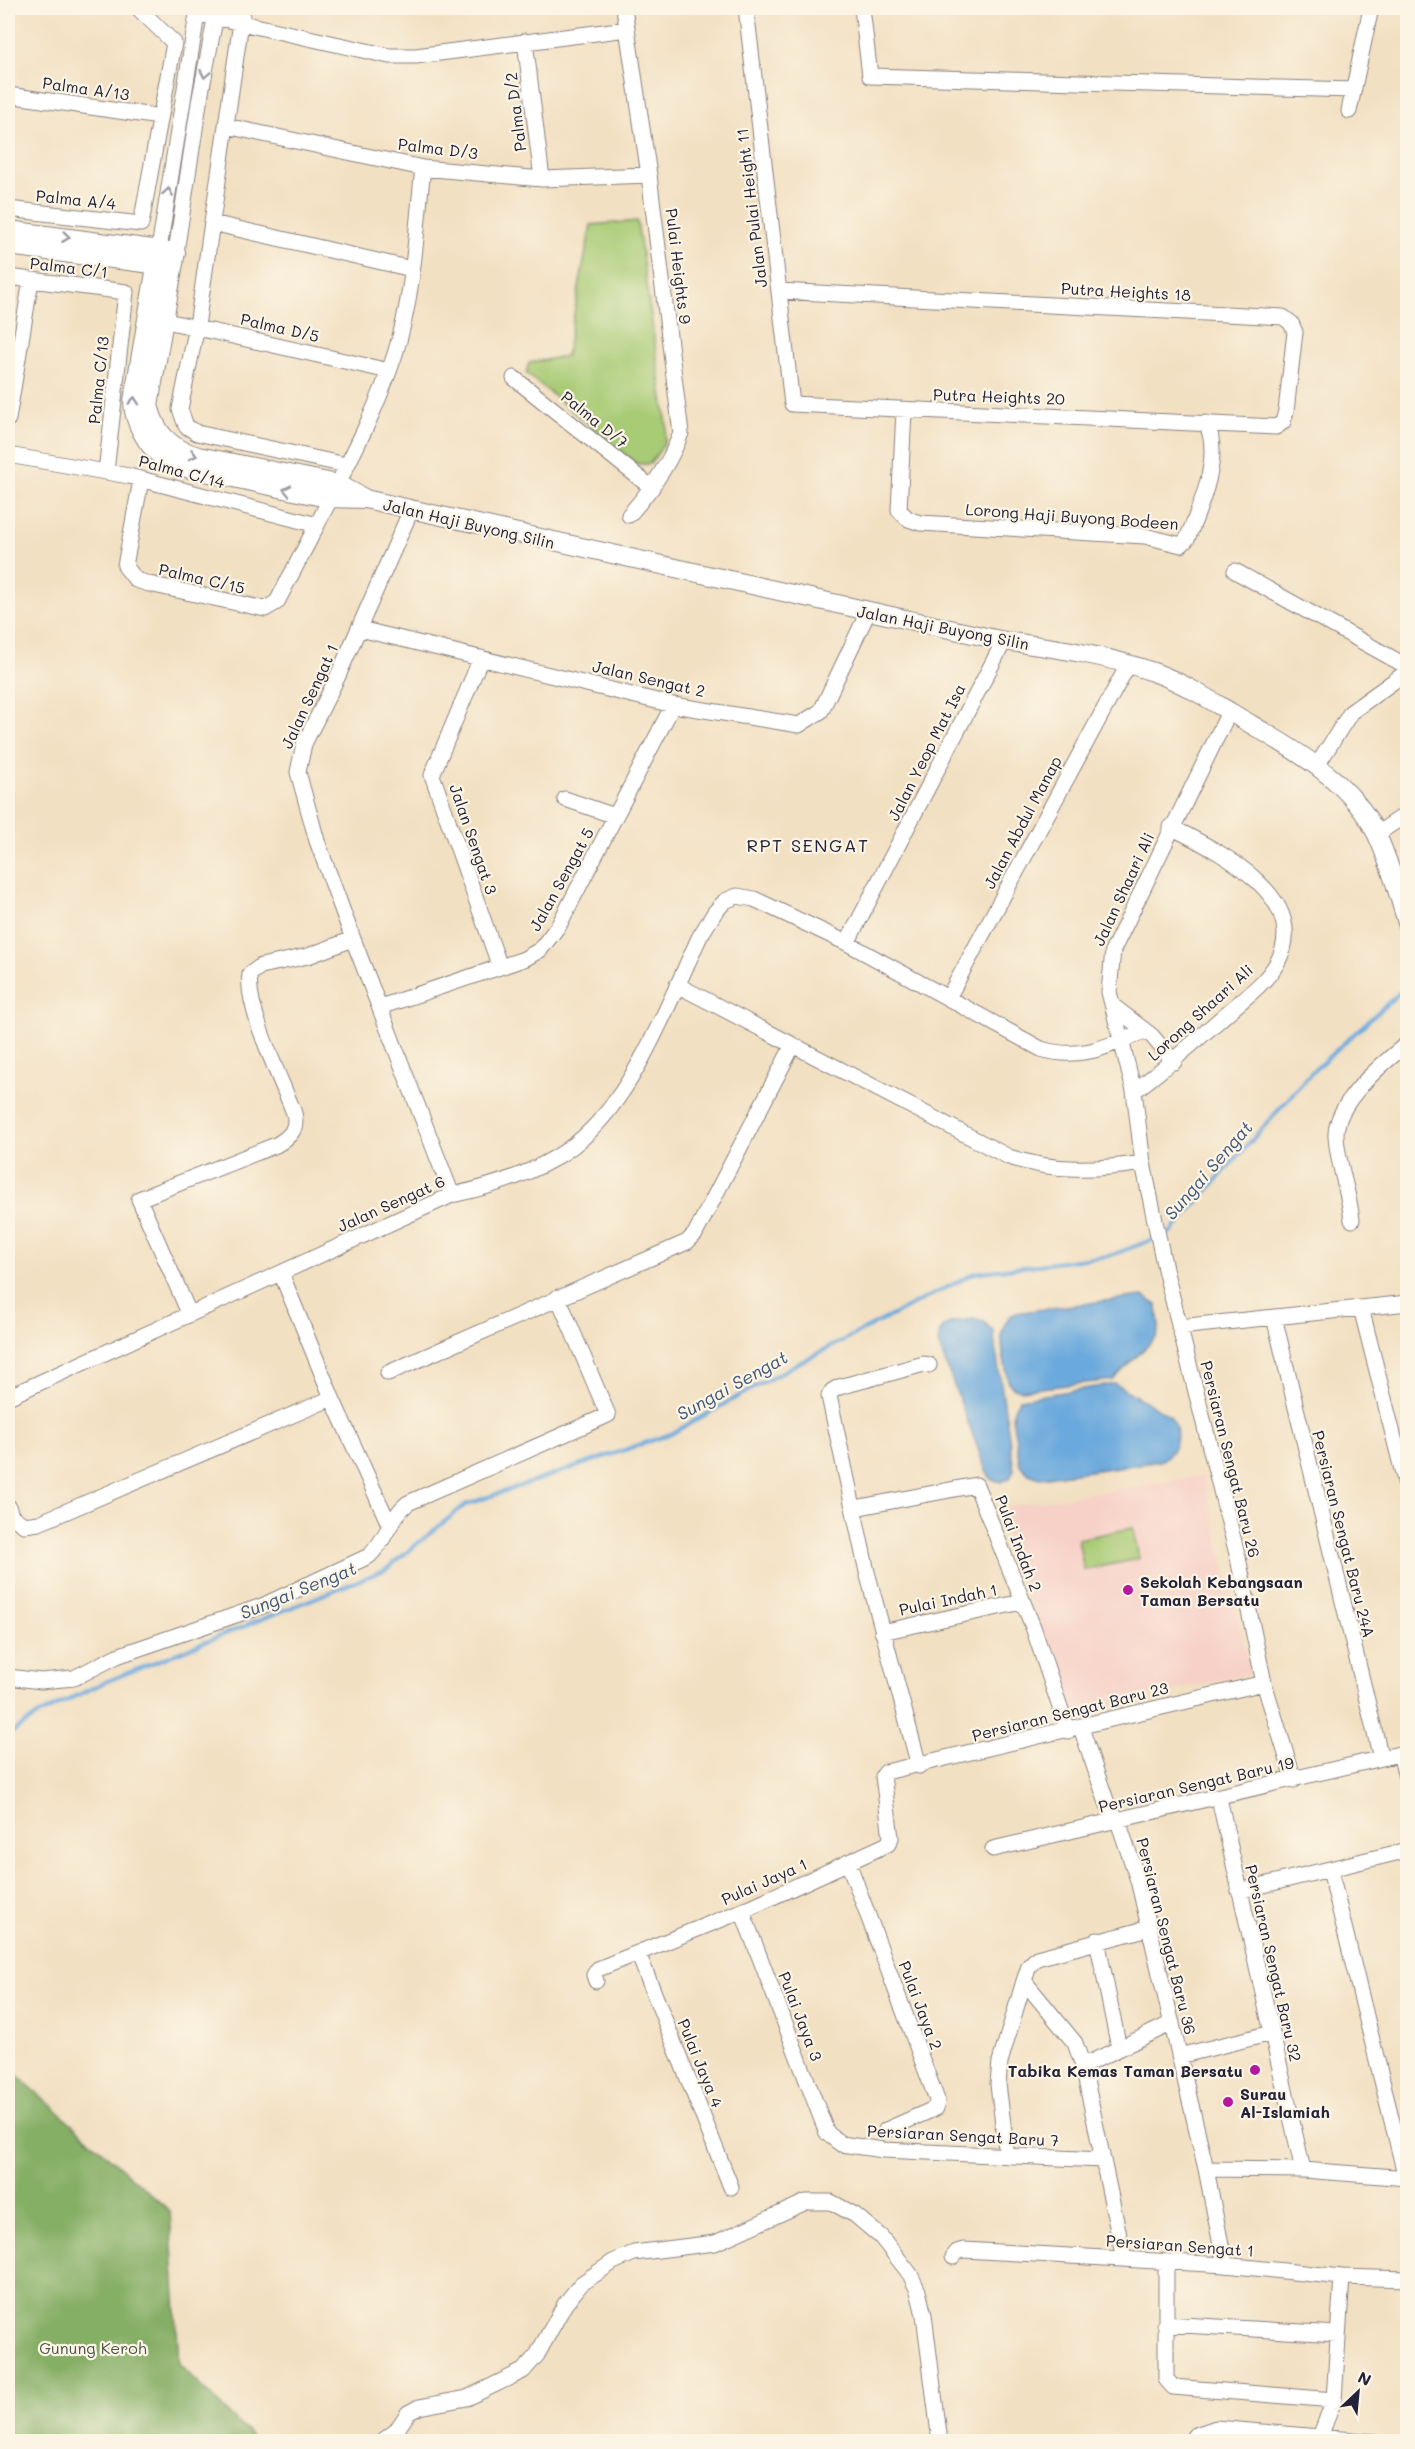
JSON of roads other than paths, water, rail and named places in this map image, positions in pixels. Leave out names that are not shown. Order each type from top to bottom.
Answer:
[{"type":"street","points":[[138,8],[174,43],[160,117]]},
{"type":"street","name":"Pulai Heights 9","points":[[624,8],[649,175],[681,433],[674,451],[652,488],[629,515]]},
{"type":"street","name":"Jalan Pulai Height 11","points":[[746,8],[792,404]]},
{"type":"street","points":[[862,8],[870,76],[1353,90]]},
{"type":"street","points":[[1349,111],[1371,8]]},
{"type":"street","points":[[334,491],[178,450],[168,443],[152,418],[149,405],[162,320],[166,258],[198,10],[242,15],[389,56],[416,56],[627,29]]},
{"type":"street","points":[[217,12],[166,258],[133,401],[133,414],[154,449],[165,460],[186,468],[334,491]]},
{"type":"street","points":[[242,15],[197,326],[180,409],[186,426],[197,433],[346,465]]},
{"type":"street","name":"Palma D/2","points":[[525,41],[542,179]]},
{"type":"street","name":"Palma A/13","points":[[8,95],[160,117]]},
{"type":"street","name":"Palma A/4","points":[[8,209],[141,224],[160,117]]},
{"type":"street","name":"Palma D/3","points":[[226,126],[423,168],[542,179],[649,175]]},
{"type":"street","points":[[317,525],[396,352],[412,268],[423,168]]},
{"type":"street","points":[[212,224],[412,268]]},
{"type":"street","points":[[8,230],[166,258]]},
{"type":"street","points":[[8,246],[166,258]]},
{"type":"street","name":"Palma C/1","points":[[8,277],[126,292]]},
{"type":"street","points":[[8,419],[31,280]]},
{"type":"street","name":"Putra Heights 18","points":[[779,291],[1283,317],[1291,323],[1295,332],[1286,411],[1282,422],[1276,427],[1206,423]]},
{"type":"street","name":"Palma C/13","points":[[106,472],[126,292]]},
{"type":"street","name":"Palma D/5","points":[[162,320],[197,326],[388,371]]},
{"type":"street","name":"Palma D/7","points":[[514,378],[652,488]]},
{"type":"street","name":"Putra Heights 20","points":[[792,404],[904,411],[1206,423]]},
{"type":"street","name":"Lorong Haji Buyong Bodeen","points":[[904,411],[899,510],[908,519],[920,523],[1145,536],[1181,545],[1187,539],[1208,482],[1211,438],[1206,423]]},
{"type":"street","name":"Palma C/14","points":[[8,455],[106,472],[317,525]]},
{"type":"street","name":"Palma C/15","points":[[141,480],[125,566],[136,580],[149,584],[265,609],[276,602],[317,525]]},
{"type":"street","name":"Jalan Haji Buyong Silin","points":[[334,491],[868,612],[1004,641],[1067,649],[1128,665],[1185,686],[1318,764],[1353,801],[1377,834],[1407,926]]},
{"type":"street","name":"Jalan Sengat 1","points":[[411,510],[360,628],[304,744],[298,772],[317,840],[352,939],[452,1195]]},
{"type":"street","points":[[1235,571],[1407,667]]},
{"type":"street","name":"Jalan Sengat 2","points":[[360,628],[673,705],[786,725],[808,722],[822,711],[868,612]]},
{"type":"street","name":"Jalan Yeop Mat Isa","points":[[847,943],[1004,641]]},
{"type":"street","name":"Jalan Sengat 3","points":[[482,658],[432,775],[500,967]]},
{"type":"street","name":"Jalan Abdul Manap","points":[[948,998],[1128,665]]},
{"type":"street","points":[[1318,764],[1351,712],[1407,671]]},
{"type":"street","name":"Jalan Sengat 5","points":[[380,1007],[500,967],[540,950],[550,938],[673,705]]},
{"type":"street","name":"Jalan Shaari Ali","points":[[1143,1163],[1134,1091],[1120,1042],[1108,981],[1113,950],[1229,712]]},
{"type":"street","points":[[565,799],[615,816]]},
{"type":"street","points":[[1377,834],[1407,813]]},
{"type":"street","name":"Lorong Shaari Ali","points":[[1134,1091],[1174,1062],[1268,975],[1278,962],[1284,933],[1281,917],[1271,895],[1256,878],[1207,846],[1171,827]]},
{"type":"street","name":"Jalan Sengat 6","points":[[8,1397],[452,1195],[486,1188],[552,1158],[590,1131],[623,1090],[715,912],[725,901],[737,896],[745,896],[847,943]]},
{"type":"street","points":[[189,1313],[140,1199],[276,1145],[294,1131],[294,1113],[262,1031],[249,983],[250,974],[261,966],[308,956],[352,939]]},
{"type":"street","points":[[847,943],[1031,1045],[1052,1052],[1085,1054],[1144,1031]]},
{"type":"street","points":[[676,985],[792,1047],[1009,1157],[1035,1166],[1095,1169],[1143,1163]]},
{"type":"street","points":[[1113,1006],[1160,1044],[1174,1062]]},
{"type":"street","points":[[1352,1220],[1336,1136],[1338,1117],[1351,1098],[1385,1062],[1407,1043]]},
{"type":"street","points":[[388,1373],[687,1242],[695,1234],[792,1047]]},
{"type":"street","name":"Persiaran Sengat Baru 26","points":[[1143,1163],[1179,1327],[1238,1558],[1264,1683],[1294,1780]]},
{"type":"street","points":[[281,1273],[332,1398],[389,1524]]},
{"type":"street","points":[[8,1677],[41,1681],[74,1678],[117,1656],[262,1606],[369,1556],[380,1546],[397,1512],[408,1503],[608,1415],[558,1297]]},
{"type":"street","points":[[1179,1327],[1407,1303]]},
{"type":"street","points":[[1361,1308],[1407,1493]]},
{"type":"street","name":"Persiaran Sengat Baru 24A","points":[[1274,1317],[1381,1758]]},
{"type":"street","points":[[919,1766],[882,1632],[829,1396],[839,1387],[924,1364],[929,1365]]},
{"type":"street","points":[[8,1506],[11,1516],[24,1525],[39,1523],[332,1398]]},
{"type":"street","name":"Pulai Indah 2","points":[[855,1508],[976,1485],[1075,1729]]},
{"type":"street","name":"Pulai Indah 1","points":[[882,1632],[1022,1602]]},
{"type":"street","name":"Persiaran Sengat Baru 23","points":[[884,1773],[1264,1683]]},
{"type":"street","name":"Persiaran Sengat Baru 36","points":[[1075,1729],[1107,1803],[1118,1821],[1138,1880],[1206,2169],[1225,2265]]},
{"type":"street","points":[[1404,1753],[1407,1785]]},
{"type":"street","name":"Persiaran Sengat Baru 19","points":[[993,1849],[1404,1753]]},
{"type":"street","name":"Pulai Jaya 1","points":[[596,1981],[594,1975],[598,1970],[742,1911],[890,1841],[884,1773]]},
{"type":"street","name":"Persiaran Sengat Baru 32","points":[[1219,1798],[1303,2170]]},
{"type":"street","points":[[1239,1891],[1407,1850]]},
{"type":"street","name":"Pulai Jaya 2","points":[[848,1862],[937,2100],[936,2108],[886,2130]]},
{"type":"street","points":[[1206,2169],[1303,2170],[1407,2178],[1330,1870]]},
{"type":"street","name":"Pulai Jaya 3","points":[[742,1911],[826,2133]]},
{"type":"street","points":[[1007,2156],[998,2084],[1000,2062],[1029,1966],[1037,1958],[1097,1940],[1149,1928]]},
{"type":"street","points":[[1097,1940],[1119,2048]]},
{"type":"street","name":"Pulai Jaya 4","points":[[638,1953],[730,2187]]},
{"type":"street","points":[[1024,1981],[1075,2043],[1083,2066],[1124,2259]]},
{"type":"street","points":[[1083,2066],[1172,2023]]},
{"type":"street","points":[[1179,2056],[1272,2033]]},
{"type":"street","name":"Persiaran Sengat Baru 7","points":[[826,2133],[841,2144],[883,2150],[1102,2160]]},
{"type":"street","points":[[381,2442],[396,2431],[408,2413],[419,2407],[467,2398],[522,2372],[537,2355],[565,2304],[581,2284],[613,2262],[634,2253],[715,2243],[806,2202],[831,2202],[855,2215],[881,2237],[910,2274],[918,2291],[924,2315],[940,2442]]},
{"type":"street","name":"Persiaran Sengat 1","points":[[953,2257],[957,2252],[964,2250],[1225,2265],[1342,2277],[1407,2279]]},
{"type":"street","points":[[1166,2262],[1166,2379],[1173,2386],[1334,2400]]},
{"type":"street","points":[[1318,2439],[1334,2400],[1342,2277]]},
{"type":"street","points":[[1165,2324],[1338,2334]]},
{"type":"street","points":[[1192,2438],[1216,2428],[1318,2439],[1375,2442]]},
{"type":"water","points":[[1142,1296],[1157,1305],[1159,1328],[1157,1336],[1113,1380],[1021,1390],[1012,1387],[1008,1381],[1002,1335],[1008,1319],[1015,1313]]},
{"type":"water","points":[[974,1319],[983,1321],[993,1331],[1014,1470],[1010,1478],[1001,1482],[992,1480],[987,1473],[938,1343],[941,1330],[945,1326]]},
{"type":"water","points":[[1115,1384],[1169,1415],[1177,1434],[1174,1447],[1166,1457],[1160,1461],[1040,1478],[1029,1474],[1020,1465],[1012,1417],[1014,1408],[1020,1399]]},
{"type":"waterway","name":"Sungai Sengat","points":[[1161,1236],[1171,1232],[1312,1072],[1408,985]]},
{"type":"waterway","name":"Sungai Sengat","points":[[8,1735],[40,1714],[105,1682],[385,1570],[465,1505],[671,1434],[791,1367],[975,1273],[1109,1256],[1154,1239]]},
{"type":"place","name":"Sekolah Kebangsaan Taman Bersatu","points":[[1128,1590]]},
{"type":"place","name":"Tabika Kemas Taman Bersatu","points":[[1255,2070]]},
{"type":"place","name":"Surau Al-Islamiah","points":[[1228,2102]]},
{"type":"district","name":"RPT SENGAT","points":[[808,845]]},
{"type":"park label","name":"Gunung Keroh","points":[[93,2347]]}]
